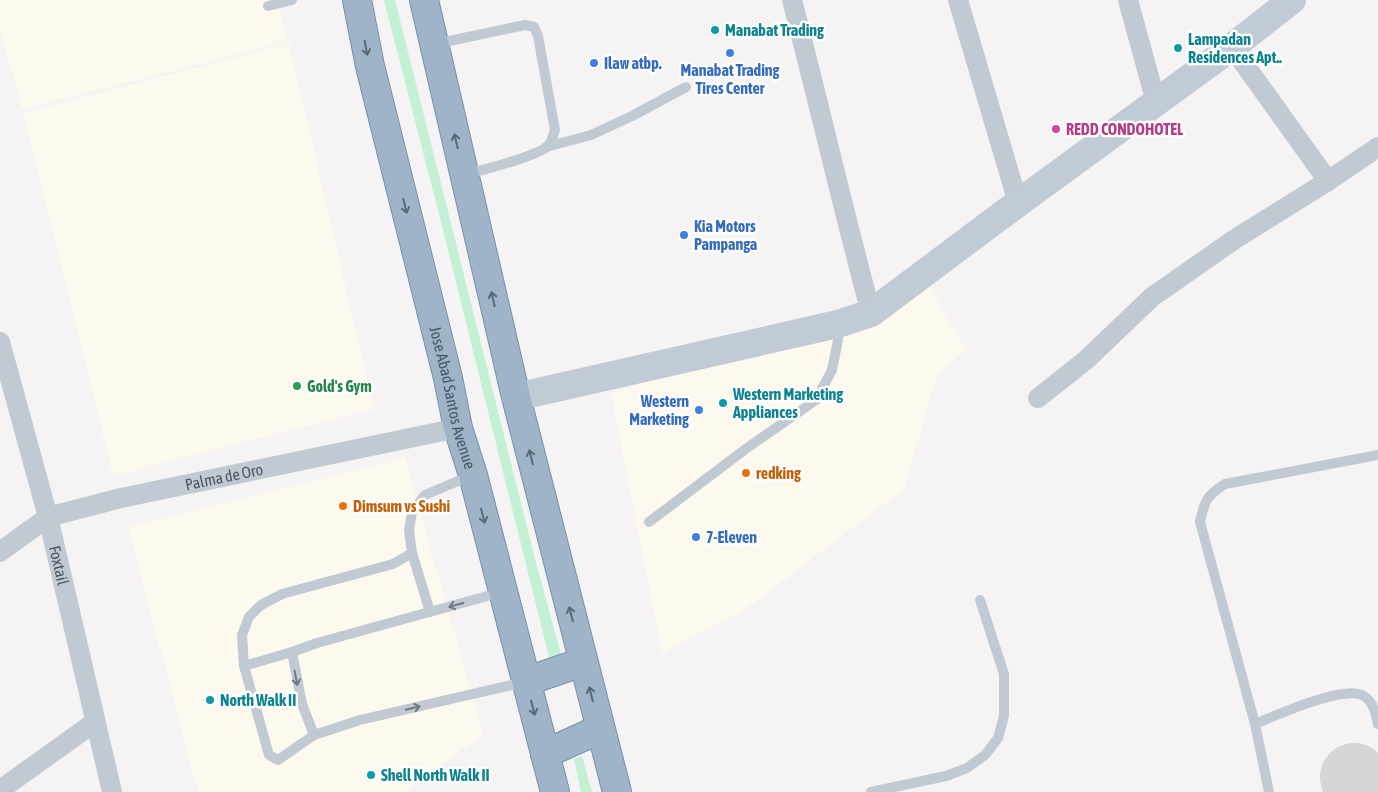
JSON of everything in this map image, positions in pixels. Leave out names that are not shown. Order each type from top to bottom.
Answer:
[{"type":"highway","name":"Jose Abad Santos Avenue","points":[[357,0],[370,66],[448,378],[458,428],[473,475],[555,792]]},
{"type":"highway","points":[[424,0],[516,397],[617,792]]},
{"type":"highway","points":[[527,681],[583,662]]},
{"type":"highway","points":[[546,754],[600,729]]},
{"type":"main road","points":[[516,397],[838,324],[871,313],[1232,47],[1292,0]]},
{"type":"street","points":[[792,0],[871,313]]},
{"type":"street","points":[[958,0],[1018,203]]},
{"type":"street","points":[[1128,0],[1156,102]]},
{"type":"street","points":[[1232,47],[1328,181]]},
{"type":"street","points":[[1038,398],[1086,360],[1152,297],[1235,239],[1328,181],[1378,147]]},
{"type":"street","name":"Foxtail","points":[[0,342],[48,517],[112,792]]},
{"type":"street","name":"Palma de Oro","points":[[0,552],[48,517],[120,498],[458,428]]},
{"type":"street","points":[[0,790],[95,722]]},
{"type":"lane","points":[[268,6],[292,0]]},
{"type":"lane","points":[[434,44],[525,25],[534,27],[538,36],[555,130],[552,141],[546,147]]},
{"type":"lane","points":[[464,175],[529,155],[546,147],[591,135],[632,116],[686,87]]},
{"type":"lane","points":[[649,522],[747,448],[816,400],[832,370],[838,340],[838,324]]},
{"type":"lane","points":[[1269,792],[1255,724],[1200,522],[1204,504],[1211,492],[1225,484],[1378,455]]},
{"type":"lane","points":[[430,612],[412,553],[409,530],[412,512],[425,495],[473,475]]},
{"type":"lane","points":[[412,553],[393,564],[282,594],[261,605],[249,617],[242,635],[244,666],[269,756],[278,760],[314,735],[360,720],[527,681]]},
{"type":"lane","points":[[244,666],[292,652],[317,642],[503,592]]},
{"type":"lane","points":[[871,792],[946,776],[967,768],[985,755],[998,738],[1004,716],[1004,674],[980,600]]},
{"type":"lane","points":[[292,652],[302,704],[314,735]]},
{"type":"lane","points":[[1255,724],[1309,703],[1347,693],[1363,695],[1375,708],[1378,724]]},
{"type":"shaded area","points":[[0,0],[276,0],[288,42],[22,109],[0,29]]},
{"type":"shaded area","points":[[289,43],[374,409],[113,476],[23,113]]},
{"type":"shaded area","points":[[925,280],[966,350],[937,375],[904,489],[747,608],[662,653],[611,394]]},
{"type":"shaded area","name":"North Walk II","points":[[405,458],[483,734],[404,792],[198,792],[128,527]]},
{"type":"green space","points":[[384,0],[395,0],[535,559],[562,658],[550,661]]},
{"type":"green space","points":[[582,756],[592,792],[581,792],[574,759]]},
{"type":"taxiway","points":[[1354,777],[1358,792]]},
{"type":"place","name":"Manabat Trading","points":[[715,30]]},
{"type":"place","name":"Lampadan Residences Apt..","points":[[1178,48]]},
{"type":"place","name":"Manabat Trading Tires Center","points":[[730,53]]},
{"type":"place","name":"Ilaw atbp.","points":[[594,63]]},
{"type":"place","name":"REDD CONDOHOTEL","points":[[1056,129]]},
{"type":"place","name":"Kia Motors Pampanga","points":[[684,235]]},
{"type":"place","name":"Gold's Gym","points":[[297,386]]},
{"type":"place","name":"Western Marketing Appliances","points":[[723,403]]},
{"type":"place","name":"Western Marketing","points":[[699,410]]},
{"type":"place","name":"redking","points":[[746,473]]},
{"type":"place","name":"Dimsum vs Sushi","points":[[343,506]]},
{"type":"place","name":"7-Eleven","points":[[696,537]]},
{"type":"place","name":"North Walk II","points":[[210,700]]},
{"type":"place","name":"Shell North Walk II","points":[[371,775]]}]
